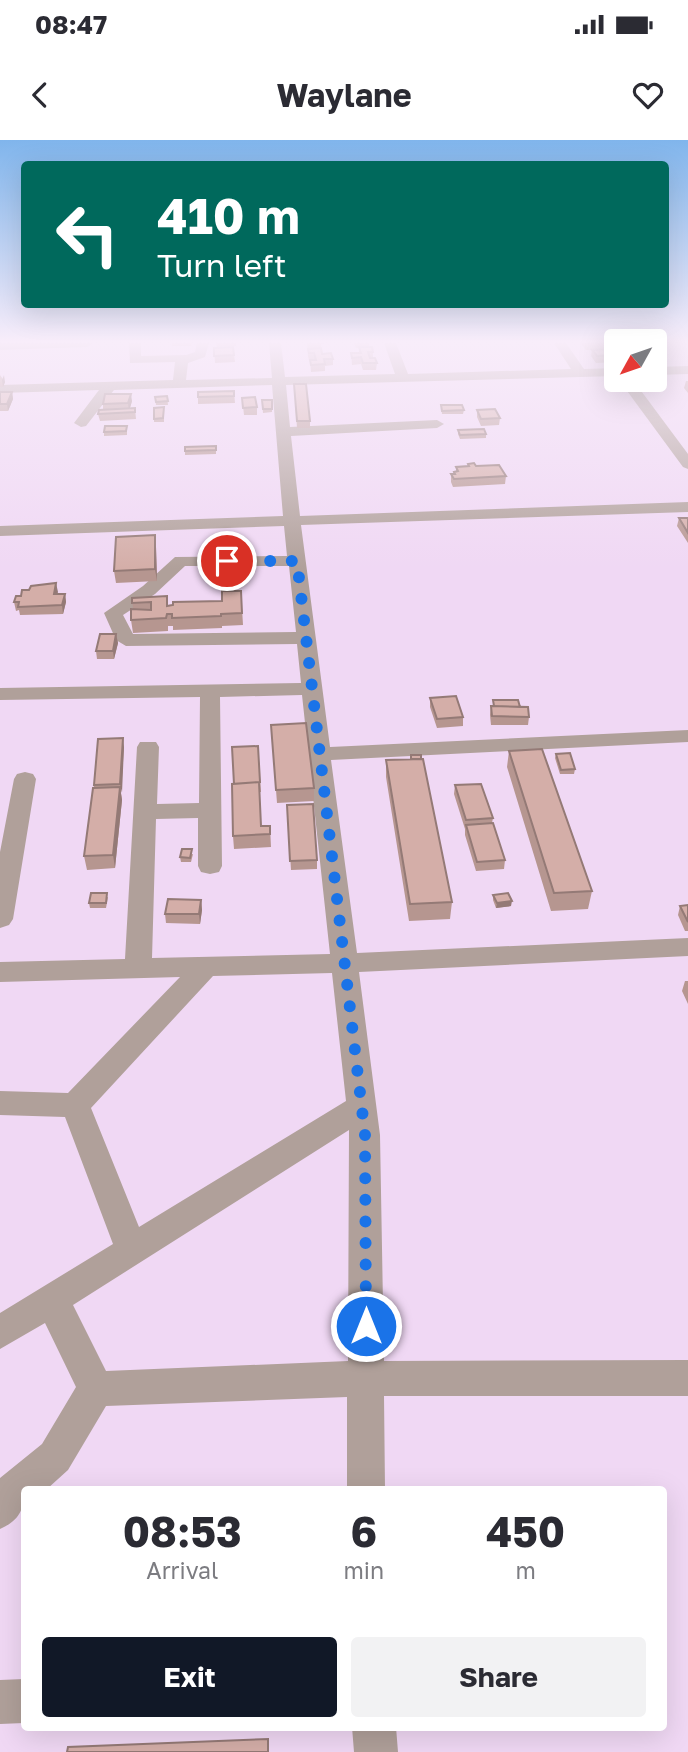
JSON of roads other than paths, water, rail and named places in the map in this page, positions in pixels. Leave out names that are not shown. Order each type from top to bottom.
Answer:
[{"type":"street","points":[[81,423],[85,418]]},
{"type":"street","points":[[283,418],[292,521],[365,1135],[366,1486]]},
{"type":"street","points":[[654,418],[688,464]]},
{"type":"street","points":[[284,432],[438,424]]},
{"type":"street","points":[[0,531],[688,507]]},
{"type":"street","points":[[297,561],[181,561],[149,590],[113,613],[126,640],[306,638]]},
{"type":"street","points":[[0,694],[312,689]]},
{"type":"street","points":[[210,691],[210,866]]},
{"type":"street","points":[[320,754],[688,736]]},
{"type":"street","points":[[138,968],[148,747]]},
{"type":"street","points":[[0,919],[25,779]]},
{"type":"street","points":[[145,812],[210,810]]},
{"type":"street","points":[[0,972],[344,963],[688,947]]},
{"type":"street","points":[[0,1103],[75,1105],[207,966]]},
{"type":"street","points":[[75,1105],[132,1250]]},
{"type":"street","points":[[0,1332],[361,1107]]},
{"type":"street","points":[[52,1300],[96,1389]]},
{"type":"street","points":[[96,1389],[324,1380],[688,1378]]},
{"type":"street","points":[[3,1494],[54,1457],[96,1389]]},
{"type":"street","points":[[0,1702],[21,1701]]},
{"type":"street","points":[[374,1731],[376,1752]]}]
